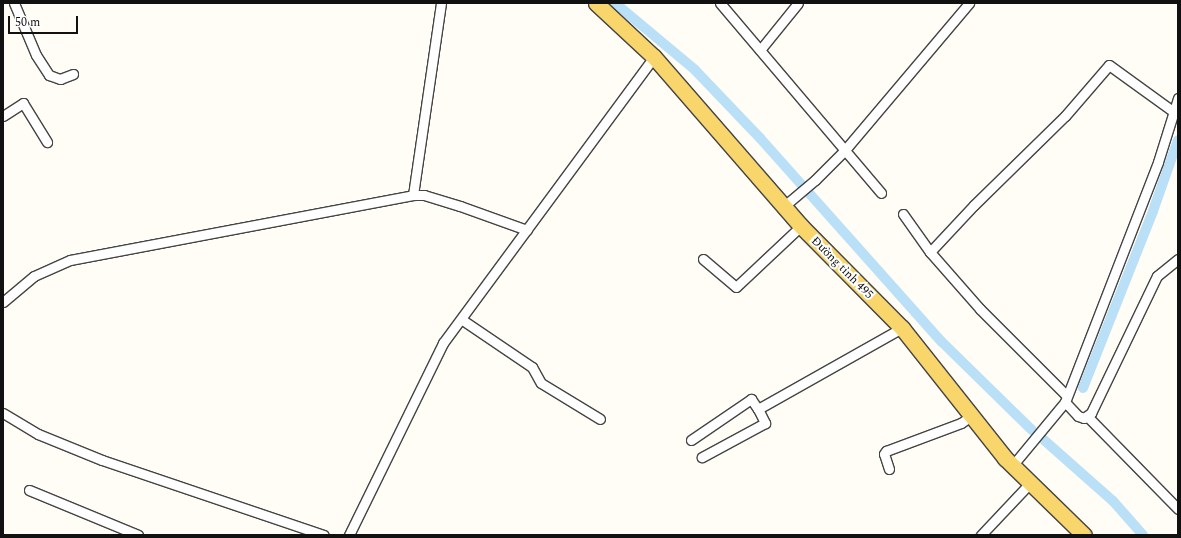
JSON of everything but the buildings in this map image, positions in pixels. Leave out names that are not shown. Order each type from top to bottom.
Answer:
[{"type":"main road","name":"Đường tỉnh 495","points":[[596,3],[654,57],[800,226],[902,328],[1012,466],[1084,535]]},
{"type":"street","points":[[14,3],[36,55],[49,75],[60,79],[73,74]]},
{"type":"street","points":[[413,195],[441,3]]},
{"type":"street","points":[[720,3],[881,194]]},
{"type":"street","points":[[760,50],[798,3]]},
{"type":"street","points":[[783,207],[798,196],[844,151],[969,3]]},
{"type":"street","points":[[350,535],[443,343],[654,57]]},
{"type":"street","points":[[930,252],[974,204],[1065,116],[1109,65],[1172,111]]},
{"type":"street","points":[[1012,466],[1066,399],[1158,162],[1172,111],[1178,98]]},
{"type":"street","points":[[3,116],[23,102],[47,142]]},
{"type":"street","points":[[3,302],[34,276],[70,260],[413,195],[424,195],[460,206],[527,230]]},
{"type":"street","points":[[903,214],[930,252],[980,309],[1066,399],[1078,416],[1087,416],[1178,509]]},
{"type":"street","points":[[703,259],[736,287],[800,226]]},
{"type":"street","points":[[1087,416],[1157,276],[1178,259]]},
{"type":"street","points":[[461,319],[532,367],[541,383],[600,419]]},
{"type":"street","points":[[758,409],[902,328]]},
{"type":"street","points":[[690,440],[751,399],[765,423],[702,457]]},
{"type":"street","points":[[3,413],[38,434],[102,460],[324,535]]},
{"type":"street","points":[[889,469],[884,454],[886,451],[961,423],[971,416]]},
{"type":"street","points":[[981,535],[1030,482]]},
{"type":"street","points":[[28,490],[138,535]]},
{"type":"waterway","points":[[615,3],[695,70],[760,138],[942,342],[1032,430]]},
{"type":"waterway","points":[[1083,388],[1153,211],[1178,140]]},
{"type":"waterway","points":[[1044,440],[1113,501],[1143,535]]}]
